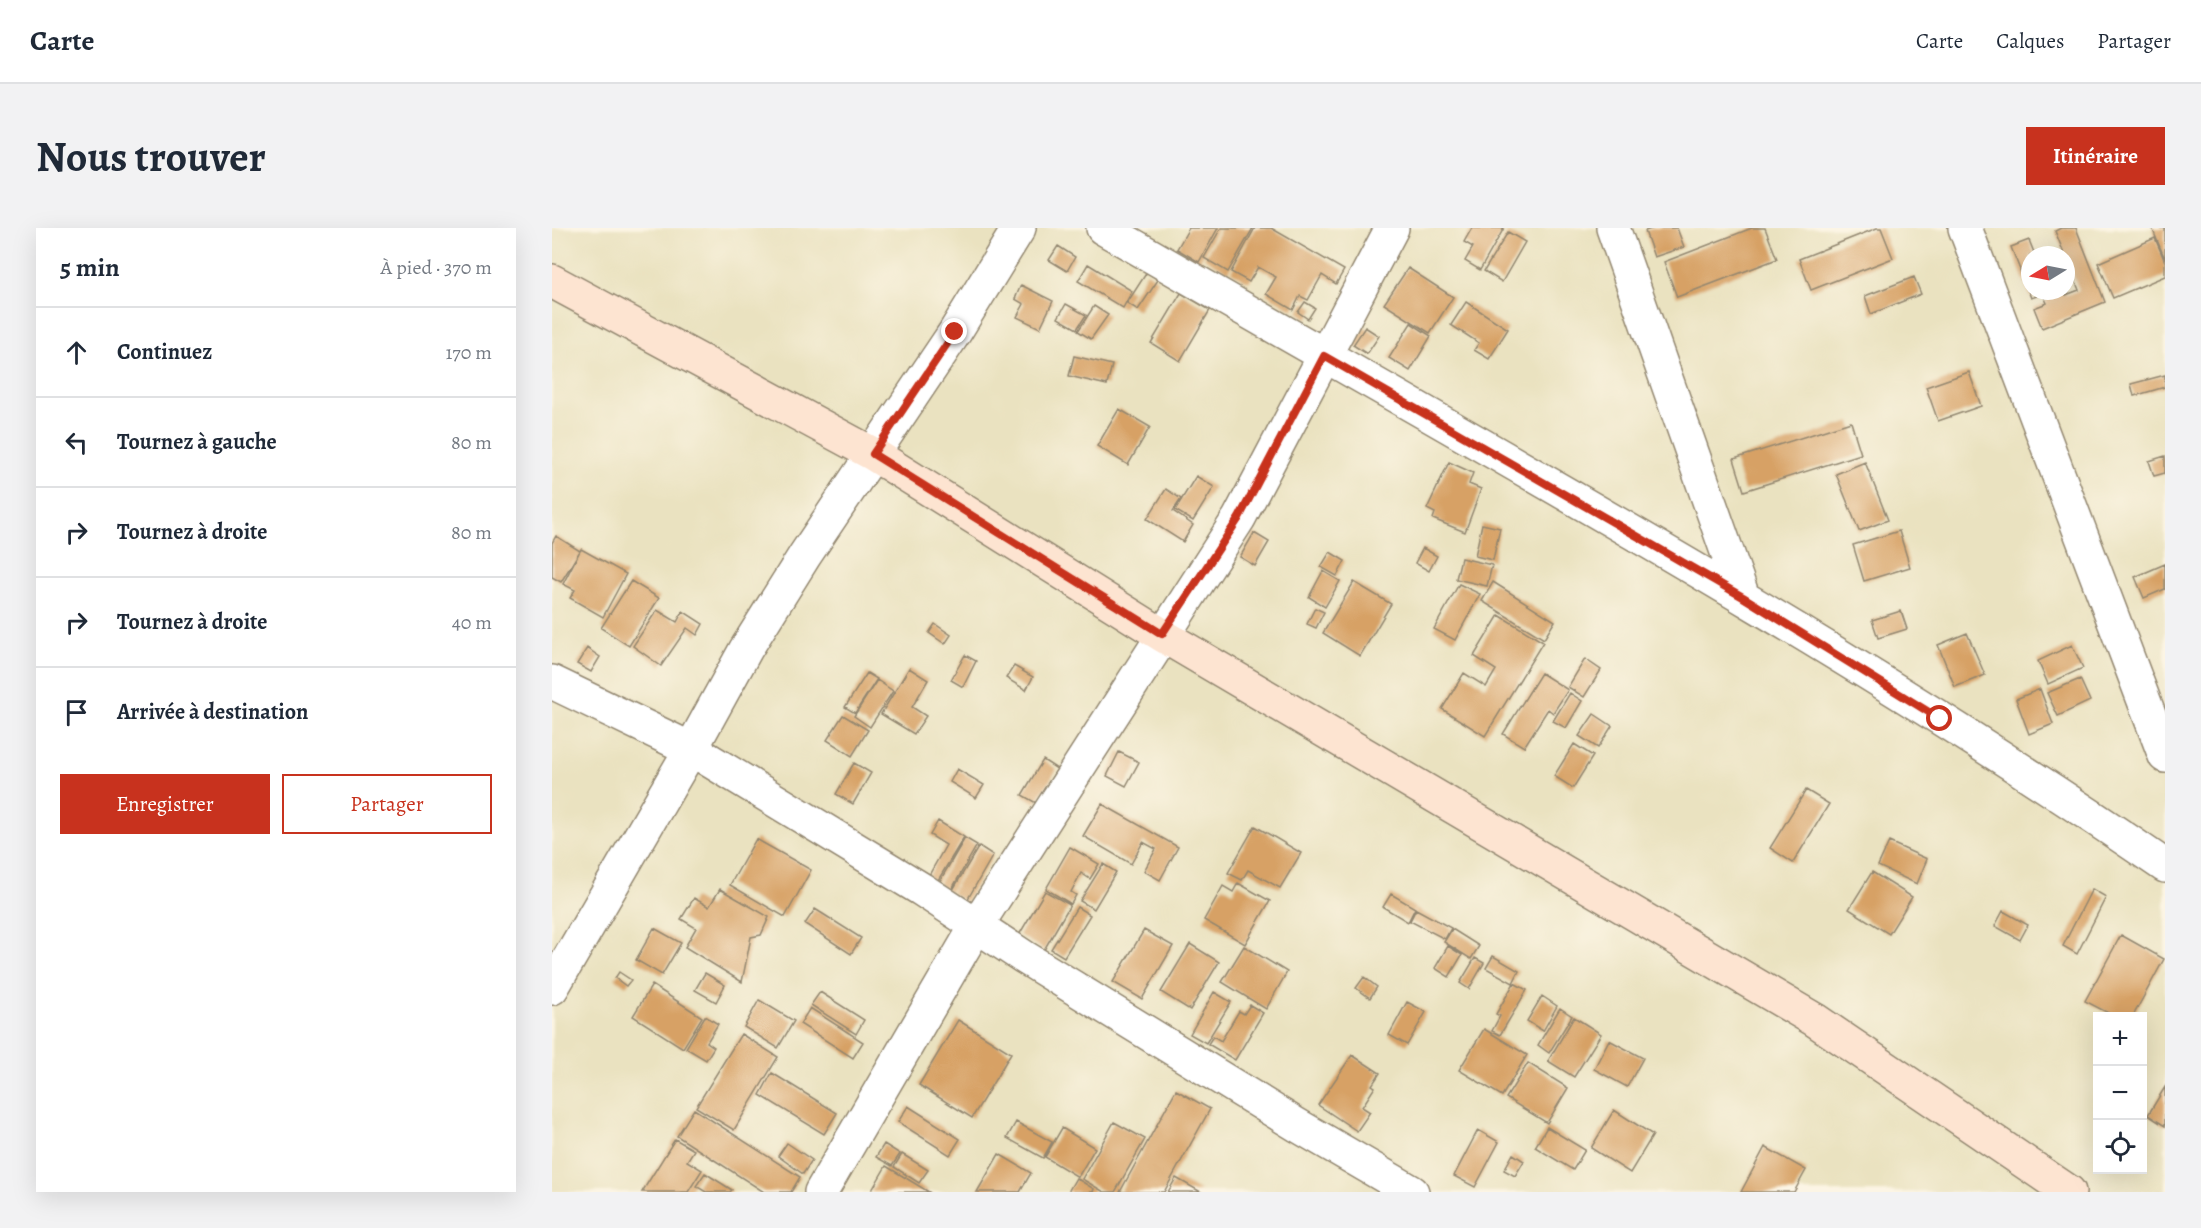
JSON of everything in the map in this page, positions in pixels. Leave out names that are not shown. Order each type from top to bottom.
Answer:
[{"type":"street","points":[[552,988],[692,749],[746,649],[805,555],[955,332],[1019,228]]},
{"type":"street","points":[[1103,228],[1743,597],[1940,719],[2165,867]]},
{"type":"street","points":[[820,1192],[977,925],[1162,634],[1239,518],[1392,228]]},
{"type":"street","points":[[1613,228],[1743,597]]},
{"type":"street","points":[[1965,228],[2165,756]]},
{"type":"street","points":[[552,280],[873,454],[1162,634],[1815,1020],[2069,1192]]},
{"type":"street","points":[[552,682],[692,749],[1297,1125],[1412,1192]]},
{"type":"building","points":[[1189,228],[1218,228],[1199,262],[1177,249]]},
{"type":"building","points":[[1221,228],[1253,228],[1228,272],[1204,258]]},
{"type":"building","points":[[1255,228],[1271,228],[1344,270],[1336,284],[1322,275],[1308,300],[1300,296],[1293,310],[1266,294],[1276,277],[1258,267],[1249,282],[1231,272]]},
{"type":"building","points":[[1472,228],[1504,228],[1480,270],[1465,261],[1473,247],[1464,242]]},
{"type":"building","points":[[1654,228],[1677,228],[1684,247],[1654,257],[1645,231]]},
{"type":"building","points":[[1752,228],[1765,228],[1777,259],[1677,297],[1664,262]]},
{"type":"building","points":[[1881,228],[1893,258],[1811,290],[1799,259]]},
{"type":"building","points":[[2061,228],[2076,228],[2105,302],[2042,328],[2034,308],[2047,303],[2046,300],[2075,300],[2075,292],[2079,290],[2075,280],[2075,246],[2061,246],[2055,231]]},
{"type":"building","points":[[2152,228],[2165,228],[2165,259]]},
{"type":"building","points":[[1508,232],[1525,242],[1502,282],[1484,271]]},
{"type":"building","points":[[2155,238],[2165,262],[2165,276],[2113,298],[2098,263]]},
{"type":"building","points":[[2029,240],[2031,246],[2021,246],[2021,272],[2011,247]]},
{"type":"building","points":[[1058,246],[1075,257],[1067,271],[1049,260]]},
{"type":"building","points":[[1088,264],[1132,291],[1123,308],[1078,281]]},
{"type":"building","points":[[1408,268],[1453,297],[1430,333],[1384,304]]},
{"type":"building","points":[[1147,272],[1158,280],[1138,310],[1127,303]]},
{"type":"building","points":[[1914,277],[1921,294],[1871,314],[1865,296]]},
{"type":"building","points":[[1021,285],[1053,301],[1040,328],[1017,317],[1024,304],[1015,299]]},
{"type":"building","points":[[1181,293],[1210,310],[1180,361],[1151,343]]},
{"type":"building","points":[[1305,302],[1315,308],[1308,319],[1298,312]]},
{"type":"building","points":[[1466,302],[1508,329],[1489,359],[1474,350],[1479,343],[1451,325]]},
{"type":"building","points":[[1066,304],[1086,315],[1077,329],[1058,318]]},
{"type":"building","points":[[1094,306],[1108,315],[1091,339],[1078,331]]},
{"type":"building","points":[[1411,323],[1431,336],[1410,371],[1389,358]]},
{"type":"building","points":[[1365,327],[1379,336],[1367,354],[1353,345]]},
{"type":"building","points":[[1074,356],[1112,365],[1107,385],[1069,376]]},
{"type":"building","points":[[1969,372],[1981,406],[1938,421],[1926,387]]},
{"type":"building","points":[[2165,375],[2165,387],[2134,396],[2131,384]]},
{"type":"building","points":[[1119,409],[1150,427],[1128,465],[1097,446]]},
{"type":"building","points":[[1851,422],[1861,454],[1744,491],[1734,459]]},
{"type":"building","points":[[2165,456],[2165,473],[2154,476],[2149,461]]},
{"type":"building","points":[[1449,462],[1473,473],[1469,484],[1481,489],[1465,532],[1433,519],[1435,513],[1427,509]]},
{"type":"building","points":[[1865,462],[1888,520],[1859,531],[1836,474]]},
{"type":"building","points":[[1196,476],[1214,487],[1193,521],[1175,510]]},
{"type":"building","points":[[1166,489],[1181,499],[1173,511],[1193,525],[1183,542],[1147,519]]},
{"type":"building","points":[[1482,524],[1500,528],[1493,560],[1475,556]]},
{"type":"building","points":[[1899,531],[1910,567],[1864,581],[1853,545]]},
{"type":"building","points":[[1254,533],[1269,542],[1255,566],[1240,557]]},
{"type":"building","points":[[556,536],[580,551],[561,582],[552,577],[552,543]]},
{"type":"building","points":[[1423,548],[1437,556],[1429,571],[1415,563]]},
{"type":"building","points":[[581,549],[626,574],[603,617],[570,598],[575,590],[563,584]]},
{"type":"building","points":[[1330,552],[1345,561],[1337,576],[1321,567]]},
{"type":"building","points":[[1461,558],[1492,565],[1487,586],[1456,579]]},
{"type":"building","points":[[2165,564],[2165,589],[2144,598],[2135,577]]},
{"type":"building","points":[[1323,571],[1340,581],[1325,607],[1309,597]]},
{"type":"building","points":[[631,581],[659,598],[629,646],[601,628]]},
{"type":"building","points":[[1354,582],[1391,604],[1360,656],[1323,633]]},
{"type":"building","points":[[1493,582],[1555,621],[1544,639],[1482,601]]},
{"type":"building","points":[[1459,584],[1480,594],[1455,640],[1434,629]]},
{"type":"building","points":[[1315,608],[1324,612],[1316,628],[1307,624]]},
{"type":"building","points":[[657,610],[677,622],[683,611],[703,624],[697,635],[687,628],[661,666],[633,646]]},
{"type":"building","points":[[1901,611],[1907,629],[1878,638],[1872,620]]},
{"type":"building","points":[[1499,615],[1543,642],[1485,736],[1442,709],[1464,673],[1486,687],[1496,670],[1474,656]]},
{"type":"building","points":[[935,624],[951,635],[945,644],[929,633]]},
{"type":"building","points":[[1967,633],[1985,675],[1955,687],[1938,645]]},
{"type":"building","points":[[2072,645],[2083,668],[2048,684],[2038,661]]},
{"type":"building","points":[[587,648],[600,657],[591,672],[577,664]]},
{"type":"building","points":[[965,655],[976,661],[963,687],[951,680]]},
{"type":"building","points":[[1585,659],[1601,670],[1584,697],[1568,687]]},
{"type":"building","points":[[1014,666],[1033,677],[1026,690],[1006,678]]},
{"type":"building","points":[[909,668],[928,680],[912,707],[926,716],[914,734],[881,714]]},
{"type":"building","points":[[867,673],[877,679],[855,713],[845,707]]},
{"type":"building","points":[[1541,673],[1568,690],[1553,713],[1548,709],[1524,747],[1503,734]]},
{"type":"building","points":[[2080,679],[2090,701],[2058,716],[2047,693]]},
{"type":"building","points":[[877,680],[893,691],[870,727],[854,716]]},
{"type":"building","points":[[2040,689],[2053,724],[2029,734],[2016,699]]},
{"type":"building","points":[[1570,693],[1582,701],[1566,728],[1553,721]]},
{"type":"building","points":[[1594,714],[1612,726],[1598,748],[1579,736]]},
{"type":"building","points":[[843,715],[868,730],[852,756],[827,740]]},
{"type":"building","points":[[1574,744],[1593,756],[1573,788],[1554,776]]},
{"type":"building","points":[[1119,752],[1139,762],[1126,786],[1107,776]]},
{"type":"building","points":[[1043,760],[1057,769],[1036,803],[1022,795]]},
{"type":"building","points":[[854,763],[871,773],[853,804],[836,794]]},
{"type":"building","points":[[957,769],[984,785],[976,798],[950,782]]},
{"type":"building","points":[[1806,790],[1829,804],[1793,863],[1770,848]]},
{"type":"building","points":[[1102,804],[1178,847],[1160,880],[1144,871],[1156,849],[1143,842],[1131,864],[1083,836]]},
{"type":"building","points":[[938,821],[964,837],[937,882],[928,877],[946,845],[930,835]]},
{"type":"building","points":[[1255,826],[1301,853],[1280,888],[1248,870],[1242,880],[1228,873]]},
{"type":"building","points":[[965,838],[977,845],[950,892],[938,884]]},
{"type":"building","points":[[756,839],[811,870],[785,917],[730,885]]},
{"type":"building","points":[[1889,842],[1927,859],[1917,884],[1878,866]]},
{"type":"building","points":[[979,846],[993,855],[966,902],[951,893]]},
{"type":"building","points":[[1070,847],[1099,864],[1090,879],[1081,873],[1071,892],[1076,895],[1071,904],[1046,889]]},
{"type":"building","points":[[1103,864],[1116,872],[1094,909],[1080,901]]},
{"type":"building","points":[[1872,872],[1912,897],[1889,934],[1849,909]]},
{"type":"building","points":[[1238,883],[1270,901],[1245,944],[1204,920],[1223,886],[1233,892]]},
{"type":"building","points":[[720,889],[769,917],[761,935],[751,937],[742,982],[685,947],[696,928],[681,919],[694,898],[709,907]]},
{"type":"building","points":[[2092,889],[2106,897],[2077,954],[2063,946]]},
{"type":"building","points":[[1045,891],[1070,905],[1044,950],[1019,935]]},
{"type":"building","points":[[1391,894],[1415,908],[1408,922],[1383,907]]},
{"type":"building","points":[[1077,907],[1090,915],[1064,957],[1051,949]]},
{"type":"building","points":[[815,909],[861,938],[851,954],[805,924]]},
{"type":"building","points":[[1416,909],[1451,928],[1445,939],[1410,921]]},
{"type":"building","points":[[2003,911],[2028,925],[2020,940],[1995,926]]},
{"type":"building","points":[[654,928],[681,943],[662,975],[636,960]]},
{"type":"building","points":[[1452,929],[1479,946],[1471,959],[1444,942]]},
{"type":"building","points":[[1144,930],[1173,946],[1142,999],[1113,982]]},
{"type":"building","points":[[2121,935],[2164,959],[2135,1012],[2106,1012],[2085,1001]]},
{"type":"building","points":[[1190,944],[1219,962],[1190,1010],[1161,992]]},
{"type":"building","points":[[1244,946],[1287,972],[1266,1009],[1222,982]]},
{"type":"building","points":[[1448,946],[1462,955],[1449,977],[1435,968]]},
{"type":"building","points":[[1493,956],[1519,971],[1513,983],[1486,968]]},
{"type":"building","points":[[1475,958],[1484,963],[1469,989],[1460,983]]},
{"type":"building","points":[[619,972],[631,980],[626,986],[615,978]]},
{"type":"building","points":[[705,973],[725,985],[716,1002],[695,990]]},
{"type":"building","points":[[1364,977],[1377,987],[1370,998],[1356,988]]},
{"type":"building","points":[[1514,983],[1527,990],[1500,1035],[1492,1031],[1500,1016],[1496,1014]]},
{"type":"building","points":[[652,985],[702,1017],[683,1048],[633,1016]]},
{"type":"building","points":[[820,992],[864,1020],[856,1034],[811,1005]]},
{"type":"building","points":[[1214,992],[1231,1002],[1206,1043],[1190,1034]]},
{"type":"building","points":[[1542,996],[1557,1006],[1543,1031],[1527,1021]]},
{"type":"building","points":[[759,1000],[794,1021],[778,1048],[744,1027]]},
{"type":"building","points":[[1407,1002],[1426,1012],[1407,1045],[1389,1035]]},
{"type":"building","points":[[1250,1005],[1263,1013],[1235,1060],[1208,1044],[1213,1036],[1221,1041],[1239,1011],[1244,1014]]},
{"type":"building","points":[[810,1008],[863,1042],[853,1058],[800,1024]]},
{"type":"building","points":[[1560,1008],[1572,1016],[1549,1053],[1538,1045]]},
{"type":"building","points":[[705,1016],[718,1024],[707,1042],[714,1047],[706,1060],[686,1048]]},
{"type":"building","points":[[1574,1017],[1601,1034],[1574,1077],[1548,1061]]},
{"type":"building","points":[[958,1020],[1011,1053],[972,1118],[919,1085]]},
{"type":"building","points":[[1484,1029],[1527,1055],[1502,1096],[1459,1070]]},
{"type":"building","points":[[741,1034],[778,1057],[734,1130],[696,1107]]},
{"type":"building","points":[[1609,1040],[1643,1058],[1627,1087],[1594,1069]]},
{"type":"building","points":[[1352,1055],[1380,1073],[1372,1085],[1375,1087],[1362,1107],[1370,1112],[1357,1131],[1318,1105]]},
{"type":"building","points":[[1528,1063],[1568,1088],[1547,1123],[1506,1098]]},
{"type":"building","points":[[772,1073],[837,1113],[824,1134],[760,1095]]},
{"type":"building","points":[[2165,1087],[2165,1126],[2148,1115]]},
{"type":"building","points":[[1176,1090],[1210,1109],[1164,1192],[1120,1192]]},
{"type":"building","points":[[908,1106],[960,1139],[950,1155],[898,1122]]},
{"type":"building","points":[[694,1109],[800,1177],[791,1192],[764,1192],[677,1136]]},
{"type":"building","points":[[1614,1110],[1653,1135],[1630,1173],[1591,1148]]},
{"type":"building","points":[[1016,1122],[1052,1142],[1043,1158],[1007,1138]]},
{"type":"building","points":[[1114,1122],[1145,1139],[1115,1192],[1104,1192],[1082,1179]]},
{"type":"building","points":[[1547,1127],[1585,1150],[1573,1170],[1535,1147]]},
{"type":"building","points":[[1062,1128],[1095,1148],[1078,1177],[1045,1157]]},
{"type":"building","points":[[1478,1130],[1499,1142],[1475,1187],[1454,1176]]},
{"type":"building","points":[[675,1139],[694,1150],[687,1161],[702,1170],[688,1192],[642,1192]]},
{"type":"building","points":[[787,1143],[812,1160],[803,1174],[778,1156]]},
{"type":"building","points":[[884,1144],[900,1154],[892,1166],[876,1157]]},
{"type":"building","points":[[1765,1147],[1806,1170],[1794,1192],[1741,1192]]},
{"type":"building","points":[[902,1154],[928,1170],[919,1183],[894,1167]]},
{"type":"building","points":[[999,1154],[1031,1173],[1020,1192],[977,1192]]},
{"type":"building","points":[[1513,1154],[1524,1161],[1515,1176],[1504,1170]]},
{"type":"building","points":[[886,1166],[929,1192],[871,1192]]},
{"type":"building","points":[[705,1173],[732,1190],[730,1192],[706,1192],[696,1186]]},
{"type":"building","points":[[1076,1178],[1094,1189],[1093,1192],[1068,1192]]},
{"type":"building","points":[[1176,1178],[1201,1192],[1168,1192]]},
{"type":"route","points":[[955,332],[873,454],[1162,634],[1239,518],[1324,356],[1743,597],[1940,719]]}]
